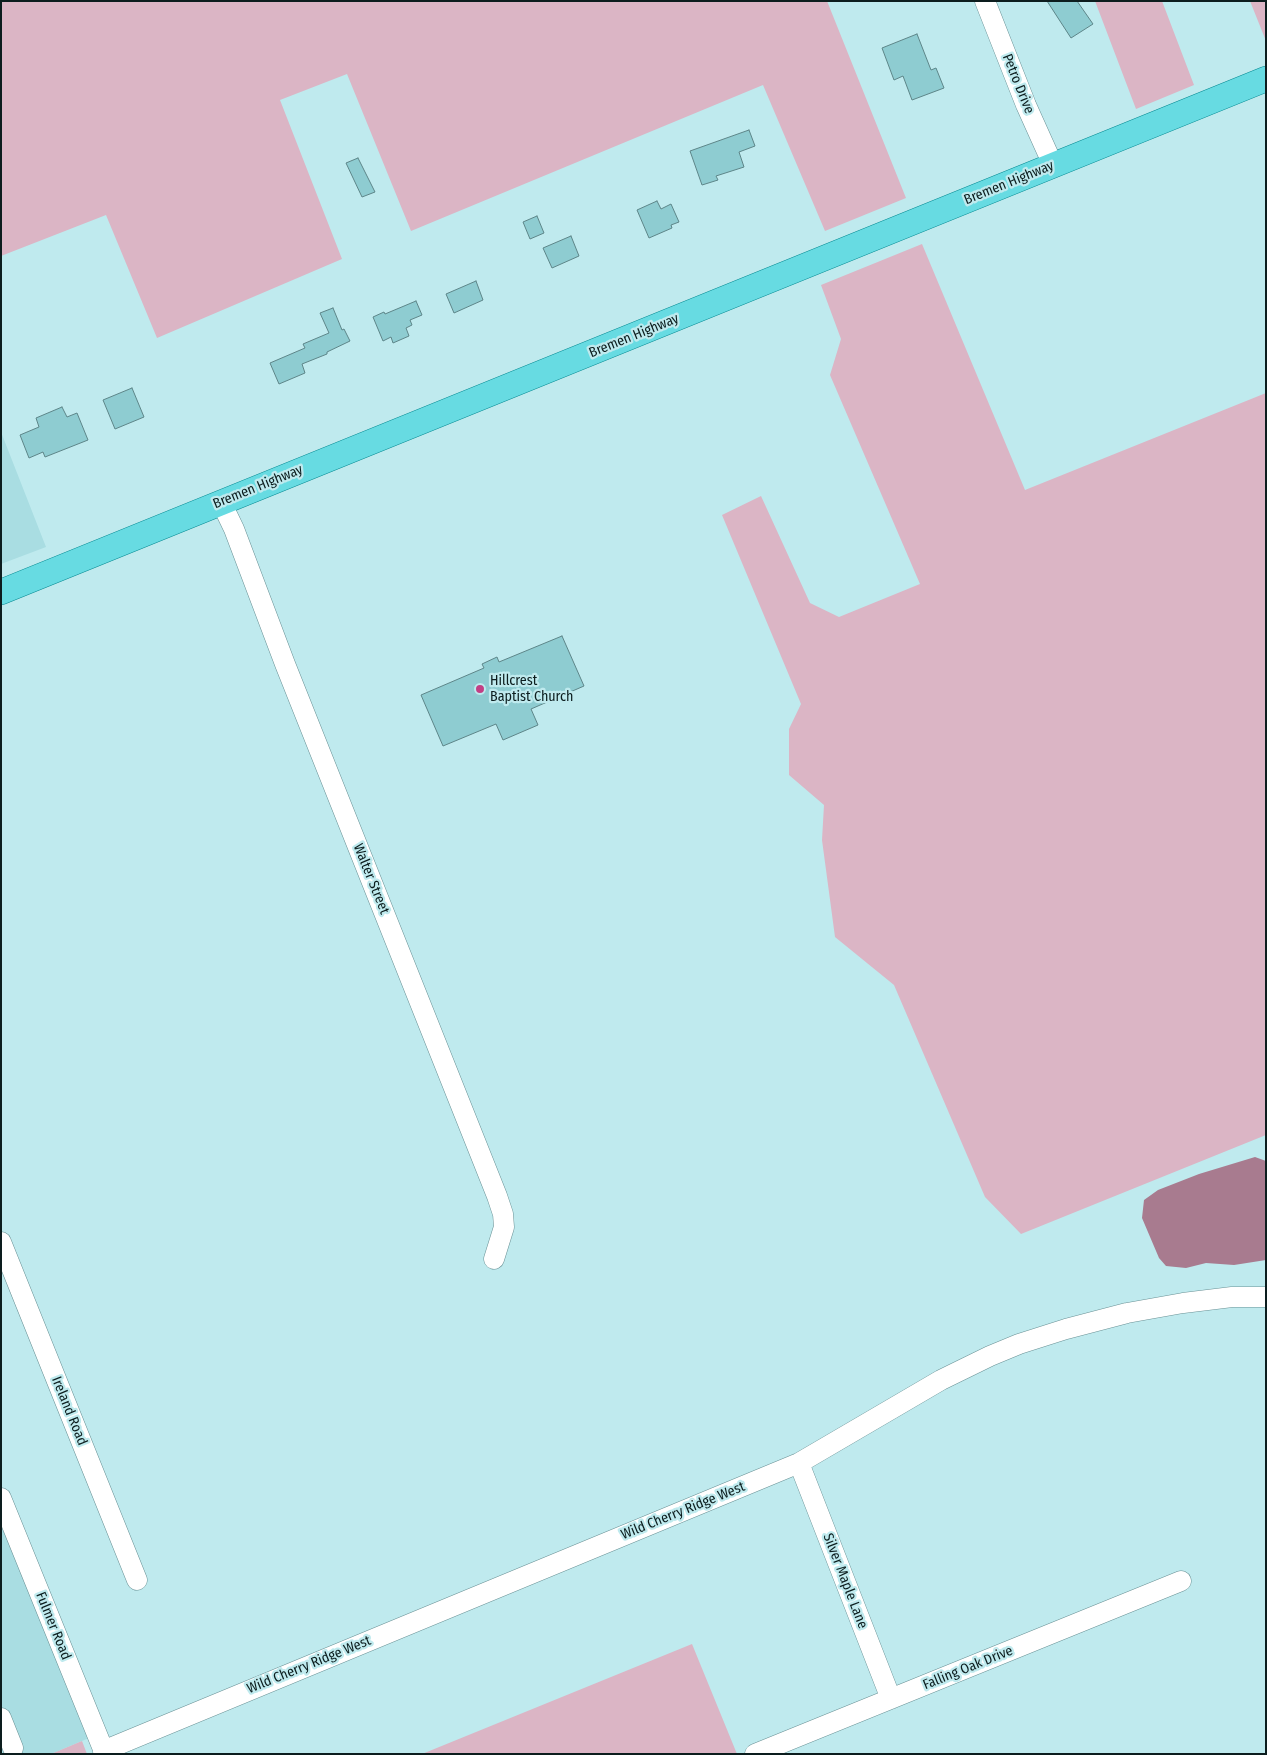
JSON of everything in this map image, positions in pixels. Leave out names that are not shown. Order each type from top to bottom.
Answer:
[{"type":"main road","name":"Bremen Highway","points":[[1,592],[1266,79]]},
{"type":"street","name":"Petro Drive","points":[[985,1],[1026,105],[1053,165]]},
{"type":"street","name":"Walter Street","points":[[221,502],[234,530],[285,664],[497,1196],[503,1214],[504,1227],[494,1259]]},
{"type":"street","name":"Ireland Road","points":[[1,1242],[137,1580]]},
{"type":"street","name":"Wild Cherry Ridge West","points":[[104,1752],[799,1462],[941,1380],[1019,1344],[1127,1313],[1232,1297],[1266,1298]]},
{"type":"street","name":"Silver Maple Lane","points":[[799,1462],[891,1699]]},
{"type":"street","name":"Fulmer Road","points":[[1,1498],[104,1752]]},
{"type":"street","name":"Falling Oak Drive","points":[[755,1754],[1181,1581]]},
{"type":"street","points":[[1,1718],[13,1748]]},
{"type":"shaded area","points":[[1,1],[827,1],[906,198],[825,231],[763,85],[411,231],[347,74],[280,100],[342,259],[157,338],[106,215],[1,256]]},
{"type":"shaded area","points":[[1095,1],[1162,1],[1194,85],[1136,109]]},
{"type":"shaded area","points":[[1250,1],[1266,1],[1266,41]]},
{"type":"shaded area","points":[[922,244],[1025,490],[1266,393],[1266,1135],[1021,1234],[985,1197],[894,985],[835,937],[822,840],[824,805],[789,775],[789,729],[801,704],[722,515],[761,496],[810,603],[839,617],[920,584],[830,375],[841,339],[821,285]]},
{"type":"shaded area","points":[[1,432],[46,547],[1,564]]},
{"type":"shaded area","points":[[1255,1157],[1266,1161],[1266,1260],[1234,1265],[1206,1263],[1186,1268],[1166,1266],[1159,1258],[1142,1218],[1144,1200],[1158,1190],[1199,1174]]},
{"type":"shaded area","points":[[1,1525],[89,1738],[51,1754],[1,1754]]},
{"type":"shaded area","points":[[692,1644],[737,1754],[422,1754]]},
{"type":"shaded area","points":[[82,1741],[87,1754],[51,1754]]},
{"type":"building","points":[[1047,1],[1077,1],[1093,24],[1071,38]]},
{"type":"building","points":[[917,34],[931,70],[936,68],[944,88],[912,100],[903,76],[894,80],[882,48]]},
{"type":"building","points":[[749,130],[755,146],[739,152],[744,167],[716,176],[718,180],[702,185],[690,151]]},
{"type":"building","points":[[358,158],[375,192],[362,197],[346,163]]},
{"type":"building","points":[[657,201],[661,209],[671,204],[679,222],[671,225],[672,228],[649,238],[637,210]]},
{"type":"building","points":[[537,216],[544,233],[530,239],[523,222]]},
{"type":"building","points":[[571,236],[579,256],[552,268],[543,248]]},
{"type":"building","points":[[476,281],[483,300],[454,313],[446,294]]},
{"type":"building","points":[[416,301],[422,315],[410,320],[412,325],[406,328],[409,336],[393,343],[391,337],[383,341],[373,317]]},
{"type":"building","points":[[333,308],[342,330],[344,329],[350,341],[327,352],[327,354],[302,364],[305,373],[279,384],[270,363],[305,348],[303,344],[329,333],[320,313]]},
{"type":"building","points":[[132,388],[144,417],[115,429],[103,400]]},
{"type":"building","points":[[62,407],[67,417],[77,413],[88,440],[45,457],[43,452],[29,458],[20,435],[39,427],[36,418]]},
{"type":"building","name":"Hillcrest Baptist Church","points":[[562,636],[584,686],[531,709],[538,725],[503,740],[496,724],[443,746],[421,695],[484,668],[482,664],[497,657],[499,662]]},
{"type":"place","name":"Hillcrest Baptist Church","points":[[480,689]]}]
